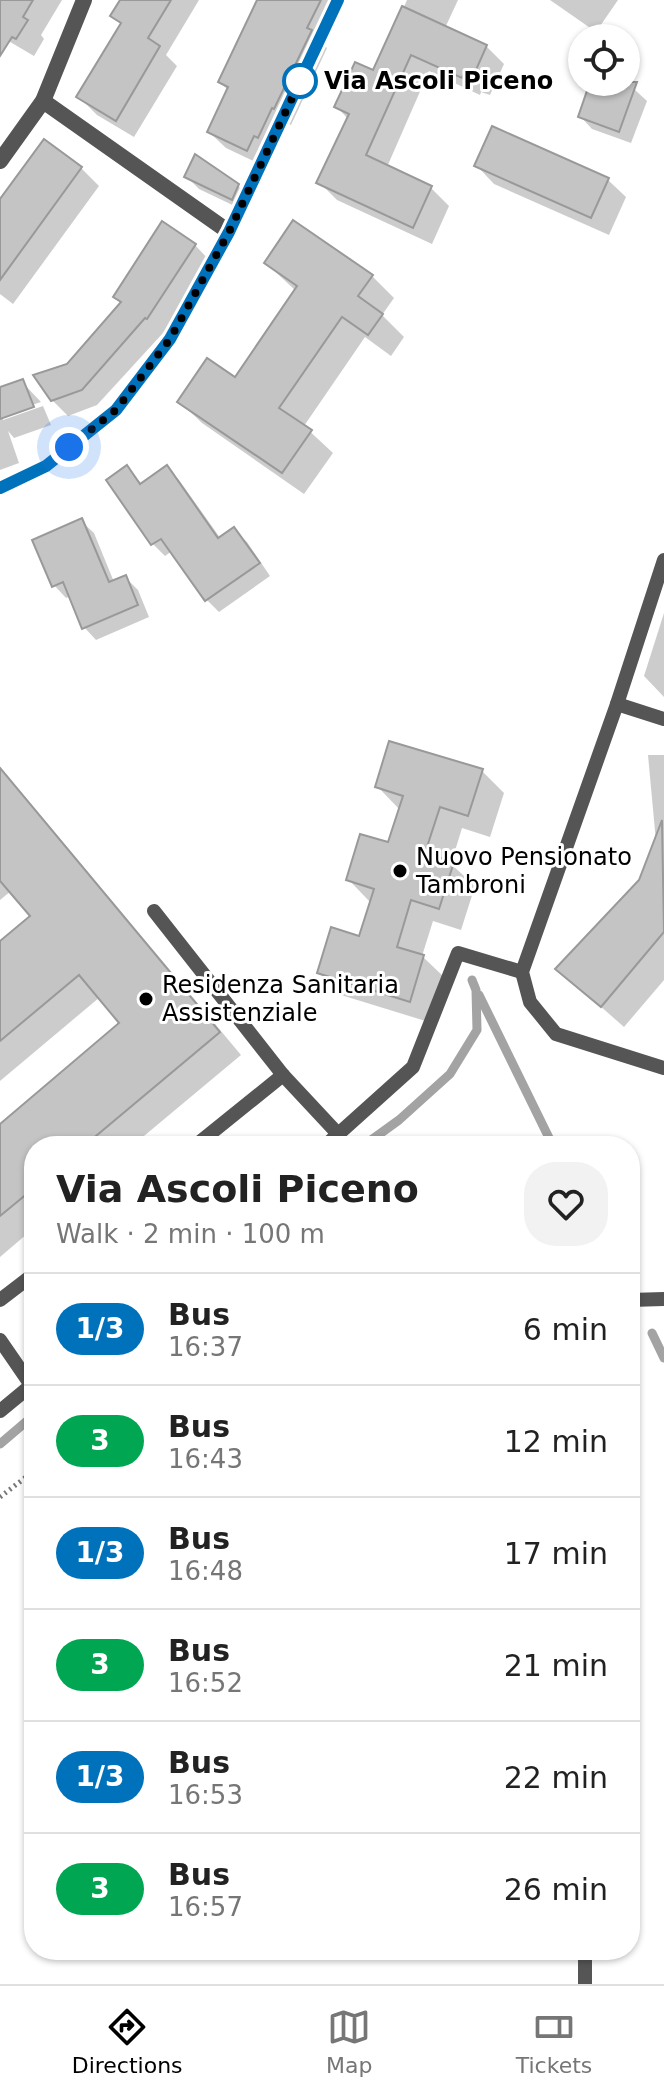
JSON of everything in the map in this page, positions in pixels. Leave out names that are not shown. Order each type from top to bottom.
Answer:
[{"type":"street","points":[[0,161],[43,101],[84,0]]},
{"type":"street","points":[[0,488],[46,466],[116,410],[170,339],[229,232],[338,0]]},
{"type":"street","points":[[43,101],[229,232]]},
{"type":"lane","points":[[664,560],[617,704],[522,972],[530,1002],[556,1034],[664,1068]]},
{"type":"lane","points":[[617,704],[664,719]]},
{"type":"lane","points":[[154,911],[283,1075],[339,1135],[413,1067],[458,953],[522,972]]},
{"type":"lane","points":[[207,1136],[283,1075]]},
{"type":"lane","points":[[0,1300],[24,1282]]},
{"type":"lane","points":[[640,1300],[664,1299]]},
{"type":"lane","points":[[0,1340],[24,1372]]},
{"type":"lane","points":[[0,1411],[24,1391]]},
{"type":"lane","points":[[585,1960],[585,1984]]},
{"type":"path","points":[[0,1497],[24,1479]]},
{"type":"building","points":[[0,0],[33,0],[23,17],[28,20],[0,56]]},
{"type":"building","points":[[120,0],[171,0],[148,38],[160,46],[116,121],[76,97],[121,23],[110,16]]},
{"type":"building","points":[[257,0],[321,0],[307,28],[312,30],[274,109],[247,151],[207,132],[228,87],[218,82]]},
{"type":"building","points":[[402,6],[487,45],[472,79],[463,75],[462,78],[411,55],[366,155],[432,186],[413,228],[316,183],[349,114],[334,107],[355,62],[373,70]]},
{"type":"building","points":[[585,96],[632,96],[619,132],[578,117]]},
{"type":"building","points":[[492,126],[609,178],[591,218],[474,166]]},
{"type":"building","points":[[44,139],[82,167],[0,280],[0,199]]},
{"type":"building","points":[[195,154],[239,184],[232,200],[184,177]]},
{"type":"building","points":[[293,220],[373,275],[358,296],[383,314],[368,335],[342,317],[279,408],[312,430],[282,473],[177,402],[207,358],[235,377],[297,286],[264,263]]},
{"type":"building","points":[[162,221],[196,244],[147,319],[82,390],[51,401],[33,375],[67,364],[121,302],[113,297]]},
{"type":"building","points":[[23,379],[34,407],[0,419],[0,387]]},
{"type":"building","points":[[127,465],[140,484],[167,465],[218,538],[234,527],[260,563],[205,601],[161,539],[151,545],[106,480]]},
{"type":"building","points":[[82,518],[109,582],[126,575],[138,605],[82,629],[63,582],[52,587],[32,540]]},
{"type":"building","name":"Nuovo Pensionato Tambroni","points":[[389,741],[483,769],[468,816],[440,807],[425,853],[454,862],[439,909],[411,900],[397,947],[424,955],[410,1002],[317,973],[331,927],[359,936],[374,889],[346,880],[360,834],[388,842],[403,796],[375,787]]},
{"type":"building","name":"Residenza Sanitaria Assistenziale","points":[[0,768],[220,1032],[96,1136],[24,1136],[24,1196],[0,1216],[0,1124],[119,1023],[79,975],[0,1041],[0,941],[30,916],[0,881]]},
{"type":"building","points":[[662,820],[664,932],[601,1007],[555,969],[639,880]]},
{"type":"waterway","points":[[377,1136],[450,1074],[477,1030],[476,990],[472,980]]},
{"type":"waterway","points":[[479,995],[548,1136]]},
{"type":"waterway","points":[[652,1333],[664,1358]]},
{"type":"waterway","points":[[0,1444],[24,1424]]},
{"type":"bus line","name":"1/3","points":[[0,488],[46,466],[116,410],[170,339],[229,232],[338,0]]},
{"type":"place","name":"Via Ascoli Piceno","points":[[300,81]]},
{"type":"place","name":"Nuovo Pensionato Tambroni","points":[[400,871]]},
{"type":"place","name":"Residenza Sanitaria Assistenziale","points":[[146,999]]},
{"type":"route","points":[[69,447],[116,410],[170,339],[229,232],[302,77],[300,81]]}]
